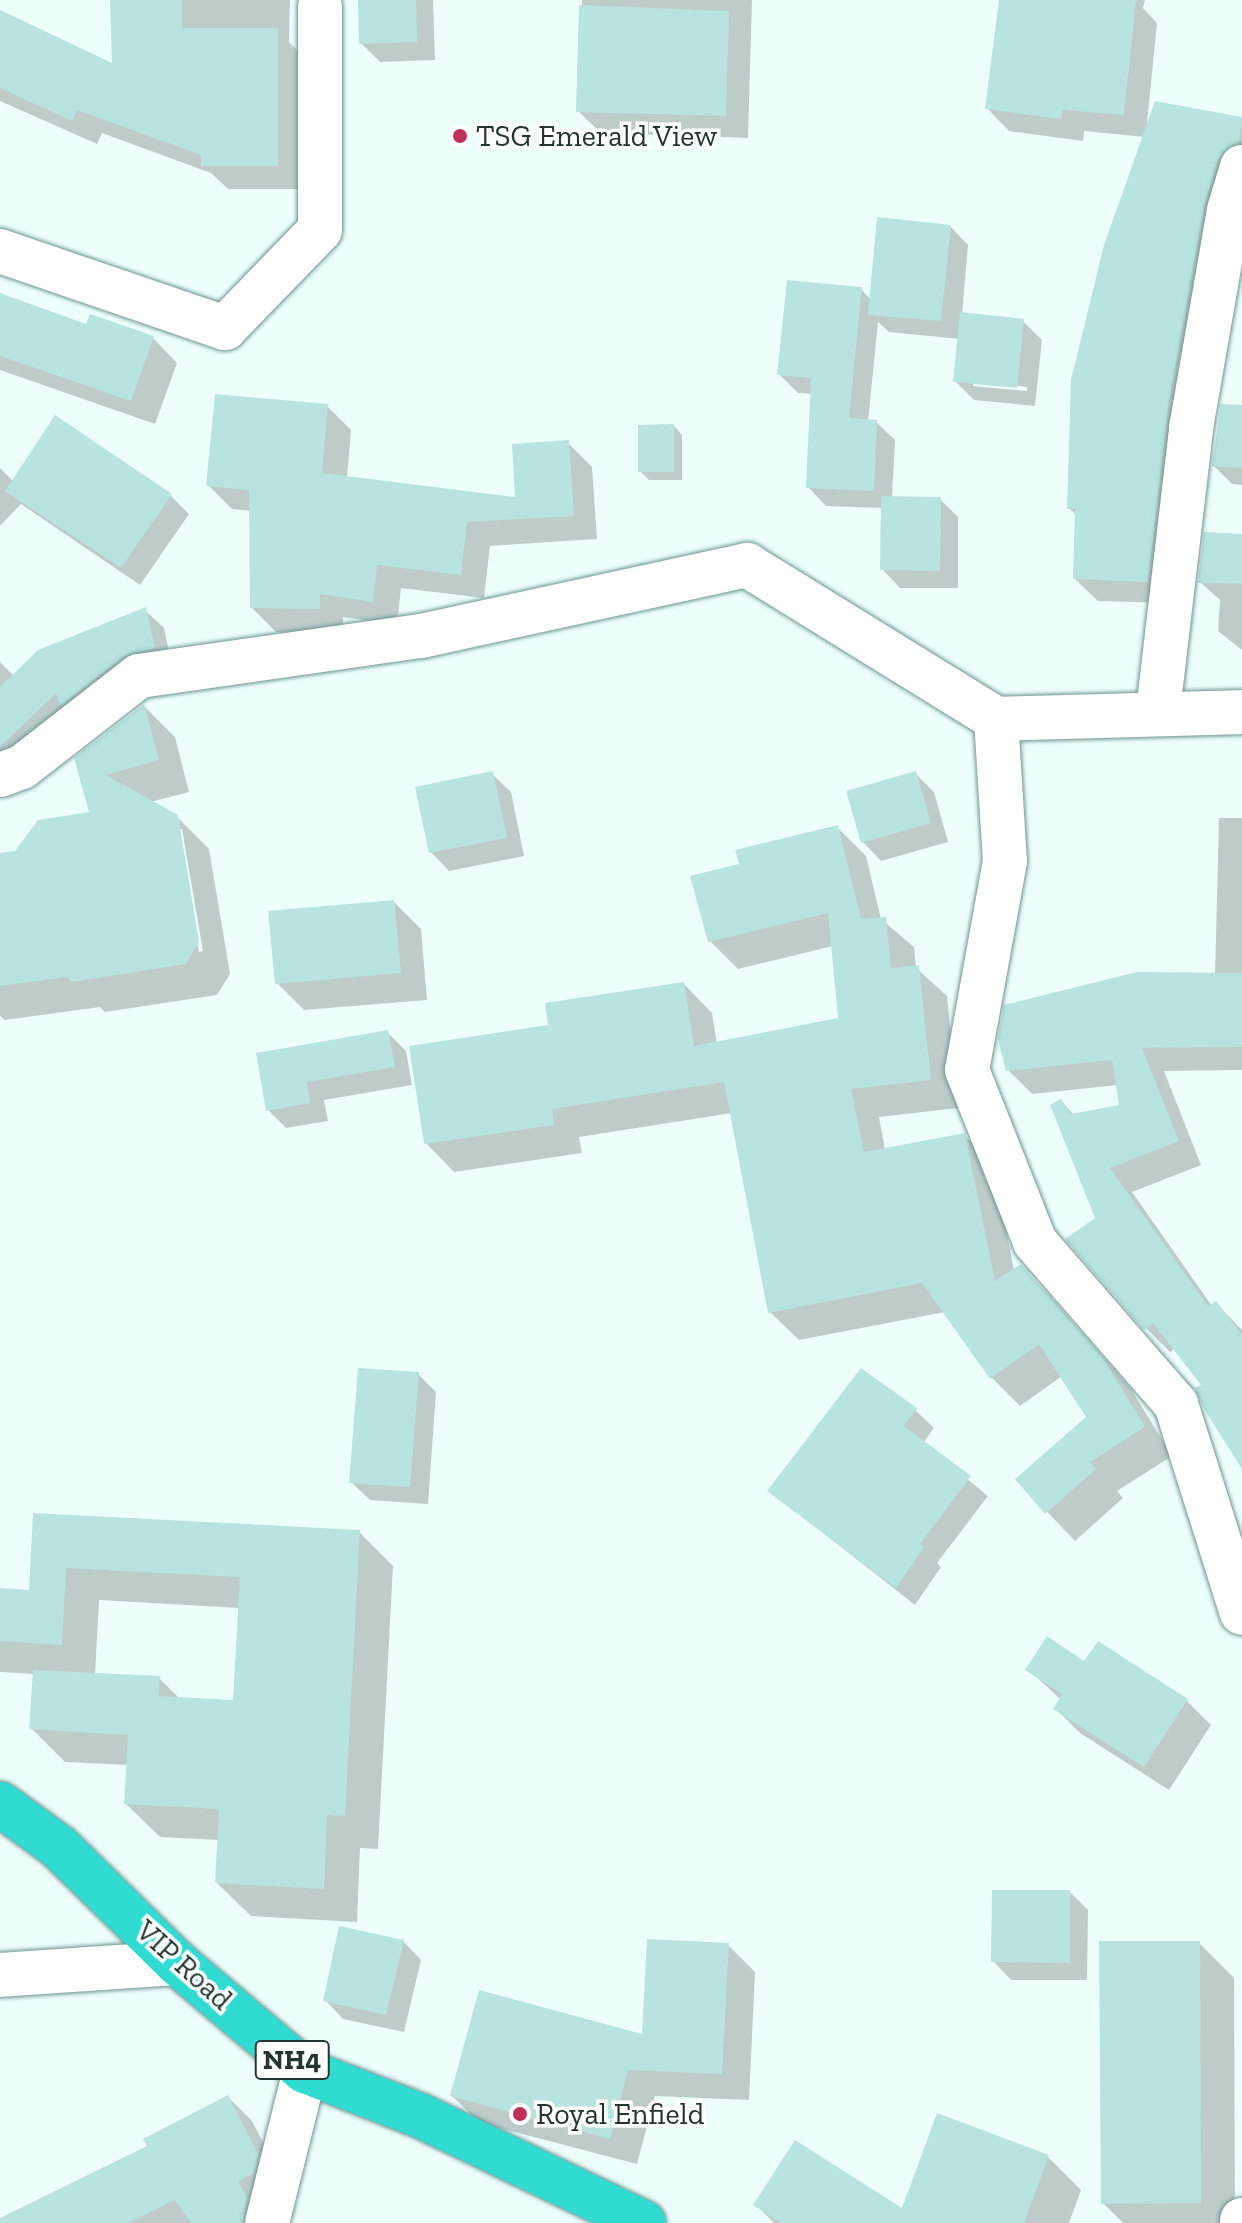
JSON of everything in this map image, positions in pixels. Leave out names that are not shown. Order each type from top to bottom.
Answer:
[{"type":"highway","name":"VIP Road","points":[[0,1804],[59,1847],[177,1963],[305,2071],[421,2116],[644,2223]]},
{"type":"street","points":[[0,251],[225,328],[320,230],[320,6]]},
{"type":"street","points":[[1158,711],[1191,428],[1229,210],[1242,167]]},
{"type":"street","points":[[0,775],[22,767],[139,676],[421,636],[747,565],[996,719],[1158,711],[1242,712]]},
{"type":"street","points":[[996,719],[1005,861],[967,1070],[1035,1242],[1176,1404],[1242,1613]]},
{"type":"street","points":[[0,1975],[177,1963]]},
{"type":"street","points":[[267,2223],[305,2071]]},
{"type":"building","points":[[110,0],[182,0],[182,28],[278,28],[278,166],[201,166],[201,155],[77,110],[72,121],[0,88],[0,10],[112,63]]},
{"type":"building","points":[[358,0],[416,0],[417,42],[359,44]]},
{"type":"building","points":[[999,0],[1136,0],[1124,115],[1063,110],[1061,119],[985,109]]},
{"type":"building","points":[[579,5],[729,11],[726,116],[576,112]]},
{"type":"building","points":[[1155,101],[1242,117],[1242,123],[1238,143],[1218,160],[1204,206],[1169,400],[1148,582],[1073,579],[1075,509],[1067,509],[1071,380],[1104,245]]},
{"type":"building","points":[[877,217],[951,225],[941,321],[868,315]]},
{"type":"building","points":[[787,280],[862,287],[849,418],[877,420],[874,491],[806,488],[811,378],[777,375]]},
{"type":"building","points":[[0,293],[86,324],[90,314],[154,336],[131,401],[0,356]]},
{"type":"building","points":[[960,312],[1024,319],[1017,388],[953,382]]},
{"type":"building","points":[[215,394],[328,404],[322,473],[515,497],[512,444],[569,440],[574,516],[467,522],[461,575],[377,565],[373,602],[320,594],[320,609],[250,608],[249,490],[206,486]]},
{"type":"building","points":[[1221,404],[1242,405],[1242,468],[1212,466]]},
{"type":"building","points":[[55,415],[172,494],[121,568],[5,491]]},
{"type":"building","points":[[674,424],[674,472],[638,472],[638,425]]},
{"type":"building","points":[[881,496],[941,497],[940,571],[880,570]]},
{"type":"building","points":[[1204,532],[1242,534],[1242,584],[1198,583]]},
{"type":"building","points":[[146,607],[155,648],[124,656],[60,706],[56,693],[0,747],[0,687],[38,650]]},
{"type":"building","points":[[144,704],[159,760],[106,775],[178,815],[199,942],[186,964],[72,982],[67,977],[0,986],[0,853],[15,851],[38,820],[89,812],[74,758]]},
{"type":"building","points":[[493,771],[507,838],[429,853],[415,787]]},
{"type":"building","points":[[916,771],[931,823],[861,843],[846,791]]},
{"type":"building","points":[[838,825],[861,919],[886,917],[891,968],[919,965],[931,1080],[851,1089],[864,1152],[965,1133],[995,1281],[1021,1264],[1103,1358],[1145,1427],[1090,1462],[1096,1469],[1045,1514],[1015,1479],[1086,1417],[1039,1344],[990,1379],[922,1283],[768,1313],[724,1082],[552,1109],[554,1125],[424,1144],[409,1046],[548,1025],[545,1003],[684,982],[694,1046],[838,1018],[828,913],[708,942],[690,876],[739,864],[735,850]]},
{"type":"building","points":[[394,900],[401,973],[275,984],[268,911]]},
{"type":"building","points":[[1137,972],[1242,973],[1242,1047],[1142,1048],[1179,1141],[1110,1168],[1208,1306],[1216,1301],[1242,1335],[1242,1469],[1204,1409],[1195,1388],[1201,1385],[1153,1323],[1144,1330],[1065,1239],[1095,1218],[1050,1105],[1061,1099],[1071,1114],[1119,1105],[1112,1060],[1006,1071],[998,1039],[1004,1005]]},
{"type":"building","points":[[388,1030],[395,1067],[307,1082],[310,1103],[266,1111],[256,1053]]},
{"type":"building","points":[[358,1368],[419,1372],[410,1487],[349,1483]]},
{"type":"building","points":[[861,1368],[917,1408],[904,1426],[971,1476],[920,1544],[924,1547],[896,1588],[767,1491]]},
{"type":"building","points":[[33,1513],[360,1530],[345,1816],[327,1815],[324,1889],[215,1883],[219,1809],[124,1804],[128,1735],[29,1729],[33,1670],[160,1676],[159,1696],[233,1700],[240,1577],[66,1568],[62,1645],[0,1641],[0,1588],[29,1590]]},
{"type":"building","points":[[1047,1636],[1084,1661],[1098,1641],[1188,1699],[1144,1767],[1053,1709],[1062,1694],[1025,1670]]},
{"type":"building","points":[[992,1890],[1070,1890],[1070,1963],[991,1962]]},
{"type":"building","points":[[339,1926],[404,1940],[386,2015],[323,2001]]},
{"type":"building","points":[[647,1939],[729,1943],[722,2074],[628,2070],[610,2139],[450,2096],[479,1990],[642,2034]]},
{"type":"building","points":[[1099,1941],[1200,1941],[1201,2203],[1101,2204]]},
{"type":"building","points":[[228,2095],[258,2154],[254,2173],[238,2181],[247,2198],[243,2223],[191,2223],[175,2200],[129,2223],[0,2223],[0,2218],[147,2146],[143,2139]]},
{"type":"building","points":[[937,2113],[1049,2155],[1024,2223],[781,2223],[753,2205],[795,2140],[902,2208]]},
{"type":"place","name":"TSG Emerald View","points":[[460,136]]},
{"type":"place","name":"Royal Enfield","points":[[520,2114]]}]
